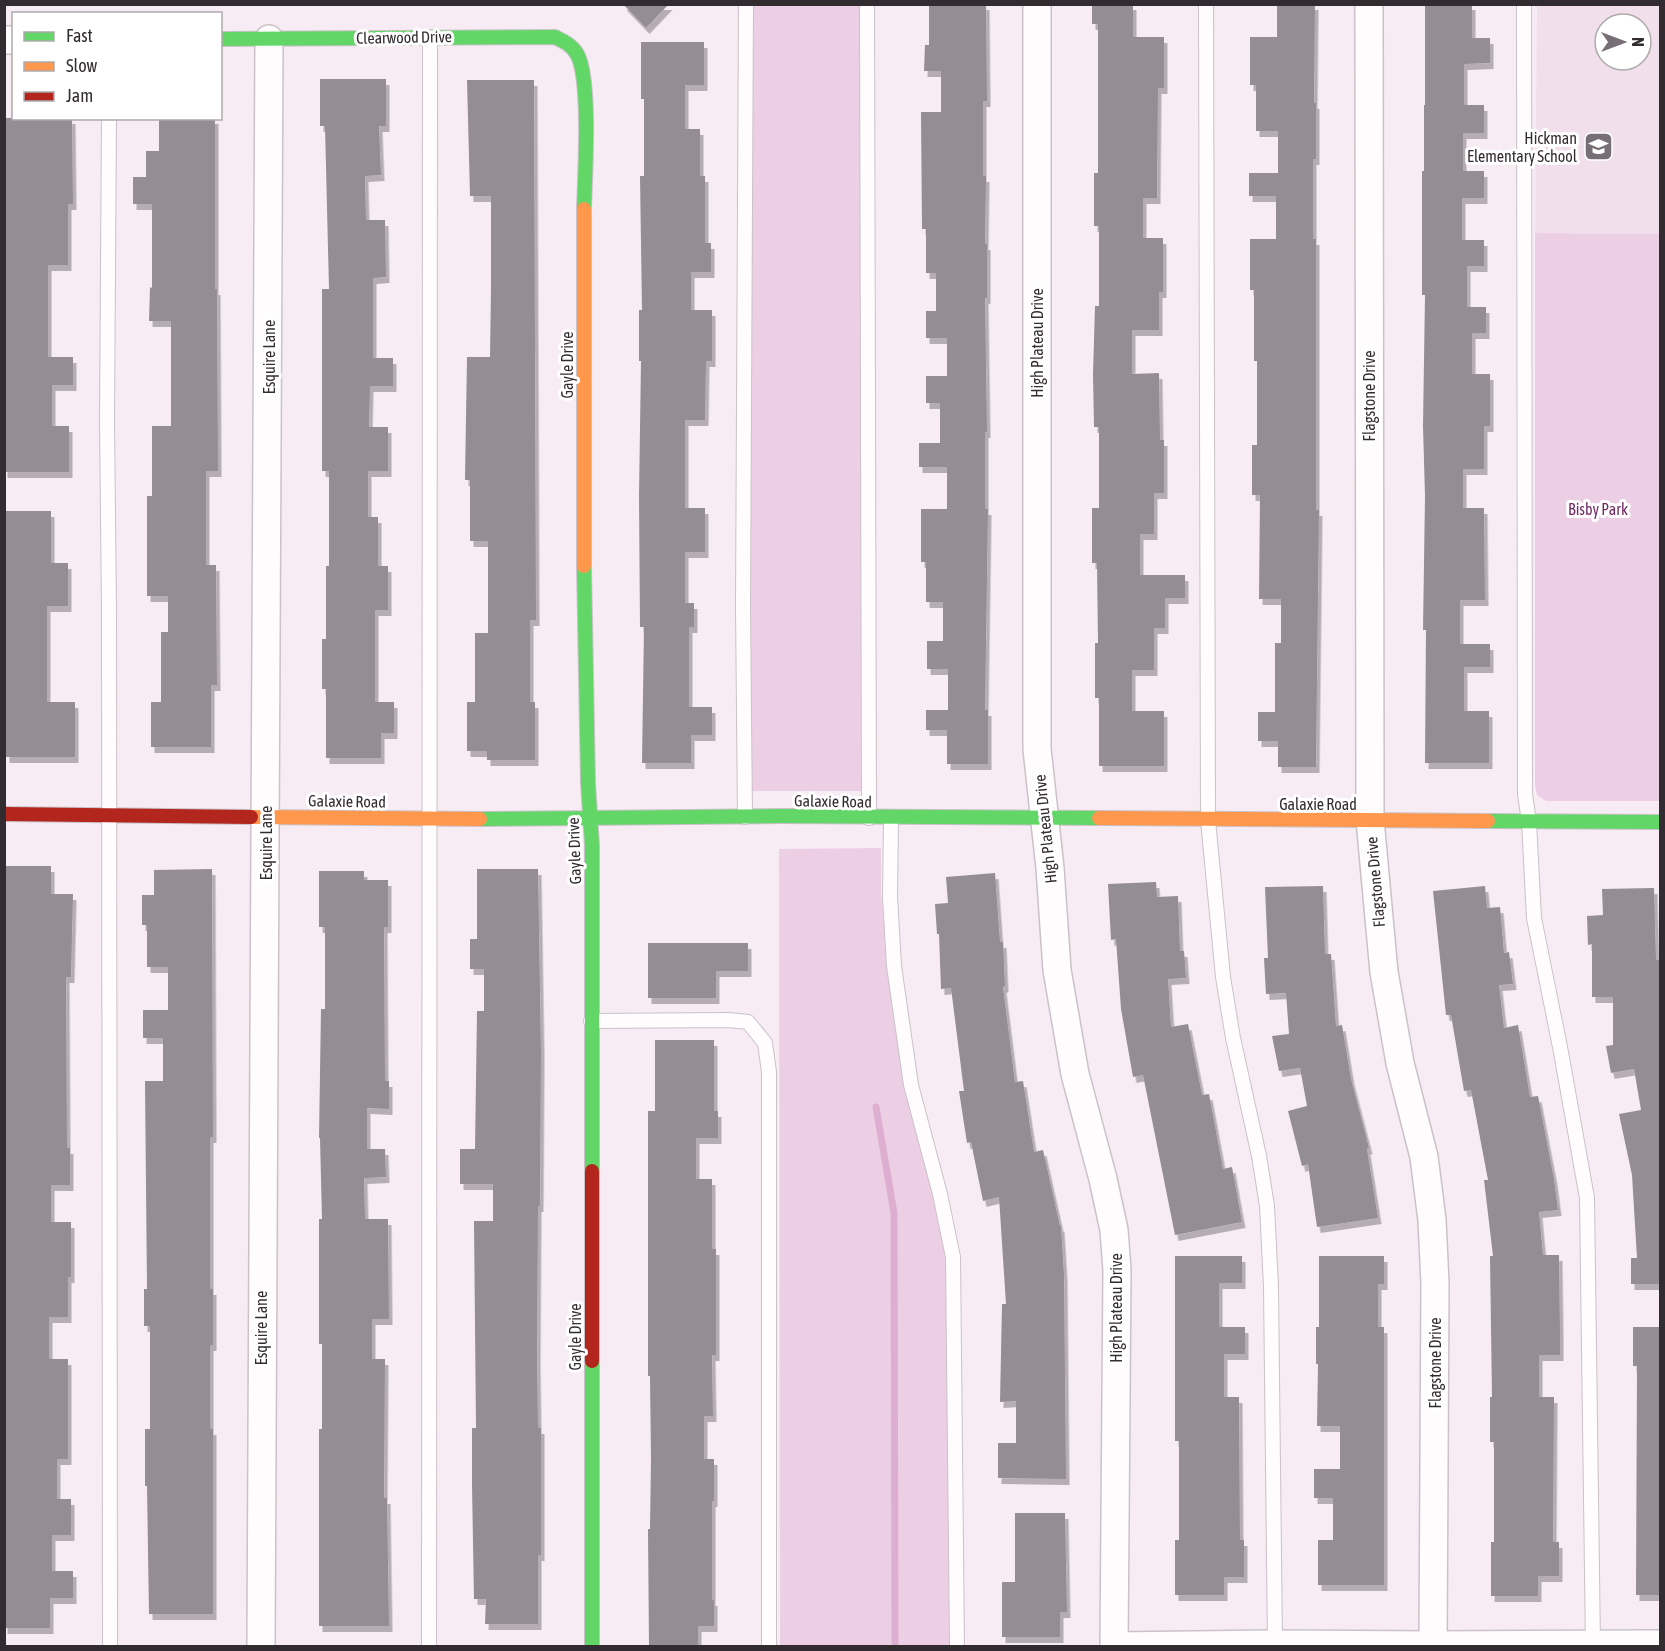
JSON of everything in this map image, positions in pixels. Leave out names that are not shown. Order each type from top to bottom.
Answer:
[{"type":"street","name":"High Plateau Drive","points":[[1037,4],[1037,749],[1050,868],[1057,970],[1066,1027],[1075,1074],[1114,1230],[1117,1281],[1114,1646]]},
{"type":"street","name":"Flagstone Drive","points":[[1368,4],[1370,820],[1384,972],[1400,1063],[1424,1157],[1432,1220],[1435,1283],[1433,1646]]},
{"type":"street","name":"Clearwood Drive","points":[[222,39],[555,37],[569,44],[580,55]]},
{"type":"street","name":"Esquire Lane","points":[[261,1647],[261,1254],[267,816],[269,39]]},
{"type":"street","name":"Gayle Drive","points":[[580,55],[585,82],[583,504],[592,845],[592,1647]]},
{"type":"street","name":"Galaxie Road","points":[[4,814],[429,819],[745,817],[1660,822]]},
{"type":"street","points":[[1114,1646],[1660,1644]]},
{"type":"lane","points":[[745,817],[743,607],[746,4]]},
{"type":"lane","points":[[867,4],[869,818]]},
{"type":"lane","points":[[1206,4],[1208,820],[1226,997],[1267,1206],[1271,1286],[1275,1645]]},
{"type":"lane","points":[[1524,4],[1525,794],[1529,822],[1534,918],[1587,1198],[1593,1645]]},
{"type":"lane","points":[[429,1647],[430,37]]},
{"type":"lane","points":[[109,120],[107,272],[110,1647]]},
{"type":"lane","points":[[891,818],[890,897],[896,978],[912,1085],[940,1194],[953,1257],[957,1647]]},
{"type":"lane","points":[[591,1022],[728,1020],[748,1022],[765,1043],[769,1072],[769,1647]]},
{"type":"shaded area","name":"Hickman Elementary School","points":[[1537,5],[1660,5],[1660,234],[1535,233]]},
{"type":"green space","points":[[751,5],[861,5],[861,791],[750,791]]},
{"type":"green space","name":"Bisby Park","points":[[1535,233],[1660,234],[1660,801],[1546,801],[1537,795],[1535,785]]},
{"type":"green space","points":[[881,848],[881,894],[898,1037],[947,1227],[952,1646],[780,1646],[779,849]]},
{"type":"building","points":[[623,4],[669,4],[646,28]]},
{"type":"building","points":[[929,4],[986,4],[987,101],[983,101],[983,176],[986,176],[985,244],[987,244],[985,509],[988,509],[985,710],[988,710],[988,764],[947,764],[947,730],[926,730],[926,710],[948,710],[948,669],[927,669],[927,641],[943,641],[943,602],[926,602],[926,562],[921,562],[921,509],[947,509],[947,467],[919,467],[919,443],[940,443],[940,403],[926,403],[926,376],[947,376],[947,338],[926,338],[926,311],[936,311],[936,273],[926,273],[926,229],[922,229],[921,112],[941,112],[941,71],[924,71],[925,45],[929,45]]},
{"type":"building","points":[[1092,4],[1133,4],[1133,37],[1164,37],[1164,88],[1158,88],[1157,198],[1143,198],[1143,238],[1163,238],[1163,292],[1159,292],[1159,330],[1132,330],[1132,374],[1159,373],[1160,440],[1164,440],[1164,493],[1154,493],[1154,534],[1140,534],[1140,575],[1185,575],[1185,598],[1165,598],[1165,628],[1154,628],[1154,670],[1132,670],[1132,711],[1164,711],[1164,766],[1099,766],[1099,698],[1095,698],[1095,643],[1098,643],[1097,563],[1092,563],[1092,508],[1099,508],[1099,427],[1094,427],[1093,374],[1095,306],[1099,306],[1099,226],[1094,226],[1094,173],[1098,173],[1098,24],[1092,24]]},
{"type":"building","points":[[1277,4],[1315,4],[1316,159],[1313,159],[1313,239],[1316,239],[1316,510],[1319,510],[1316,767],[1278,767],[1278,741],[1258,741],[1258,712],[1275,712],[1275,643],[1281,643],[1281,599],[1259,599],[1260,495],[1252,495],[1252,445],[1257,445],[1257,361],[1254,361],[1254,290],[1250,290],[1250,239],[1276,239],[1276,196],[1249,196],[1249,173],[1278,173],[1278,131],[1256,131],[1256,85],[1250,85],[1250,37],[1277,37]]},
{"type":"building","points":[[1425,4],[1472,4],[1472,38],[1490,38],[1490,63],[1464,64],[1464,105],[1484,105],[1484,133],[1463,133],[1463,171],[1484,171],[1484,198],[1462,198],[1462,240],[1484,240],[1484,266],[1467,266],[1467,307],[1486,307],[1486,333],[1472,333],[1472,374],[1490,374],[1490,426],[1484,426],[1484,469],[1463,469],[1463,508],[1484,508],[1485,600],[1460,600],[1460,644],[1490,644],[1490,667],[1464,667],[1464,711],[1489,711],[1489,763],[1425,763],[1423,426],[1425,295],[1422,295],[1422,171],[1424,171]]},
{"type":"building","points":[[641,42],[704,42],[704,85],[685,85],[685,129],[700,129],[700,176],[705,176],[705,243],[711,243],[711,272],[691,272],[691,310],[712,310],[712,361],[706,361],[705,420],[685,420],[685,508],[705,508],[705,552],[685,552],[685,603],[694,603],[694,627],[689,627],[689,707],[712,707],[712,735],[691,735],[691,763],[642,763],[644,627],[640,627],[641,361],[639,361],[639,310],[642,310],[640,176],[644,176],[644,99],[641,99]]},
{"type":"building","points":[[320,79],[386,79],[386,126],[379,126],[381,175],[365,176],[366,220],[385,220],[386,277],[373,278],[373,358],[393,358],[393,386],[370,386],[369,427],[388,427],[388,471],[368,471],[368,517],[378,517],[378,566],[388,566],[388,610],[375,610],[375,702],[394,702],[394,733],[381,733],[381,758],[326,758],[326,689],[322,689],[322,639],[326,639],[329,471],[322,471],[322,289],[329,289],[325,126],[320,126]]},
{"type":"building","points":[[467,80],[534,80],[536,620],[530,620],[530,702],[535,702],[535,760],[487,760],[487,751],[467,751],[467,702],[475,702],[475,633],[488,633],[488,541],[470,541],[470,480],[465,480],[467,357],[490,357],[491,196],[470,196]]},
{"type":"building","points":[[4,118],[72,120],[73,204],[68,204],[68,265],[48,265],[48,357],[73,357],[73,385],[52,385],[52,426],[69,426],[69,472],[4,472]]},
{"type":"building","points":[[159,120],[215,120],[218,471],[206,471],[206,565],[216,565],[217,685],[211,685],[211,747],[151,747],[151,702],[161,702],[161,632],[168,632],[168,596],[147,596],[147,496],[152,496],[152,426],[171,426],[171,321],[149,321],[150,287],[152,288],[152,204],[133,204],[133,177],[146,177],[146,151],[159,151]]},
{"type":"building","points":[[4,511],[51,511],[51,563],[68,563],[68,606],[47,606],[47,702],[75,702],[75,757],[6,757]]},
{"type":"building","points":[[4,866],[51,866],[51,894],[73,894],[71,977],[66,977],[67,1148],[70,1148],[70,1185],[51,1185],[51,1222],[71,1222],[71,1277],[68,1277],[68,1317],[49,1317],[49,1359],[68,1359],[68,1459],[57,1459],[57,1499],[71,1499],[71,1535],[52,1535],[52,1571],[73,1571],[73,1598],[50,1598],[50,1628],[4,1628]]},
{"type":"building","points":[[212,869],[213,1137],[210,1137],[210,1289],[213,1289],[213,1345],[210,1345],[210,1429],[213,1429],[213,1614],[149,1614],[145,1429],[150,1429],[150,1326],[144,1326],[144,1289],[147,1289],[145,1081],[163,1081],[163,1038],[143,1038],[143,1010],[168,1010],[168,967],[147,967],[147,925],[142,925],[142,895],[154,895],[154,870]]},
{"type":"building","points":[[477,869],[538,869],[541,1053],[537,1358],[538,1428],[541,1428],[541,1555],[538,1555],[538,1624],[485,1624],[486,1599],[474,1599],[472,1428],[476,1428],[474,1221],[493,1221],[493,1184],[460,1184],[460,1149],[475,1149],[477,1011],[484,1011],[484,969],[470,969],[470,939],[477,939]]},
{"type":"building","points":[[319,871],[364,871],[364,880],[388,880],[388,927],[384,927],[385,1081],[389,1081],[389,1109],[367,1108],[367,1149],[385,1149],[386,1177],[364,1178],[365,1219],[388,1219],[389,1319],[372,1319],[372,1359],[385,1359],[384,1498],[387,1498],[389,1626],[319,1626],[319,1429],[322,1429],[322,1344],[319,1344],[319,1219],[322,1219],[319,1138],[321,1009],[325,1009],[325,927],[319,927]]},
{"type":"building","points":[[995,873],[1000,942],[1003,942],[1005,986],[1003,987],[1015,1082],[1023,1081],[1034,1152],[1043,1150],[1061,1226],[1064,1275],[1066,1479],[998,1478],[998,1443],[1016,1443],[1016,1401],[1000,1402],[1002,1304],[1006,1304],[999,1197],[983,1201],[971,1142],[967,1143],[959,1091],[964,1091],[951,988],[941,989],[939,934],[937,934],[935,904],[948,903],[946,877]]},
{"type":"building","points":[[1156,882],[1157,897],[1178,896],[1180,951],[1184,951],[1186,978],[1168,979],[1171,1027],[1188,1024],[1202,1095],[1209,1094],[1223,1169],[1232,1167],[1242,1222],[1175,1235],[1143,1075],[1133,1077],[1121,1009],[1116,939],[1111,940],[1108,884]]},
{"type":"building","points":[[1323,886],[1325,954],[1331,954],[1336,1026],[1342,1025],[1351,1079],[1369,1148],[1367,1149],[1378,1218],[1317,1227],[1308,1164],[1302,1166],[1288,1111],[1307,1106],[1300,1068],[1279,1071],[1272,1036],[1289,1034],[1286,993],[1266,994],[1264,958],[1268,958],[1265,887]]},
{"type":"building","points":[[1485,886],[1487,908],[1500,907],[1504,953],[1509,952],[1513,984],[1499,985],[1504,1028],[1518,1025],[1530,1097],[1538,1096],[1558,1210],[1539,1212],[1543,1255],[1559,1255],[1560,1355],[1539,1355],[1539,1397],[1554,1397],[1553,1542],[1559,1542],[1559,1576],[1538,1576],[1538,1596],[1491,1596],[1491,1542],[1494,1542],[1494,1442],[1490,1442],[1490,1397],[1492,1397],[1490,1256],[1493,1256],[1484,1180],[1488,1180],[1471,1090],[1464,1091],[1451,1015],[1446,1015],[1433,891]]},
{"type":"building","points":[[1654,888],[1656,960],[1660,960],[1660,1284],[1631,1284],[1631,1258],[1637,1258],[1632,1175],[1619,1114],[1641,1110],[1634,1069],[1611,1073],[1606,1046],[1613,1045],[1613,997],[1592,997],[1592,944],[1588,945],[1587,916],[1603,915],[1602,889]]},
{"type":"building","points":[[648,943],[748,943],[748,971],[716,971],[716,998],[648,998]]},
{"type":"building","points":[[655,1040],[714,1040],[714,1111],[718,1111],[718,1138],[696,1138],[696,1179],[712,1179],[712,1249],[716,1249],[716,1355],[712,1355],[713,1416],[704,1416],[704,1459],[714,1459],[712,1600],[714,1600],[714,1626],[698,1626],[698,1647],[649,1647],[648,1529],[650,1529],[651,1459],[650,1376],[648,1376],[648,1111],[655,1111]]},
{"type":"building","points":[[1175,1256],[1242,1256],[1242,1283],[1219,1283],[1219,1327],[1245,1327],[1245,1354],[1224,1354],[1224,1397],[1239,1397],[1240,1540],[1244,1540],[1244,1577],[1224,1577],[1224,1595],[1175,1595],[1175,1540],[1179,1540],[1179,1441],[1175,1441]]},
{"type":"building","points":[[1319,1256],[1384,1256],[1384,1284],[1378,1284],[1378,1327],[1384,1327],[1384,1585],[1318,1585],[1318,1540],[1333,1540],[1333,1498],[1314,1498],[1314,1469],[1340,1469],[1340,1426],[1317,1426],[1316,1327],[1319,1327]]},
{"type":"building","points":[[1633,1327],[1660,1327],[1660,1595],[1636,1595],[1637,1366],[1633,1366]]},
{"type":"building","points":[[1015,1513],[1065,1513],[1067,1612],[1060,1612],[1060,1637],[1002,1637],[1002,1582],[1015,1582]]},
{"type":"waterway","points":[[876,1107],[894,1213],[895,1646]]},
{"type":"traffic: fast","points":[[222,39],[555,37],[573,48],[581,66],[586,105],[584,209]]},
{"type":"traffic: fast","points":[[584,566],[588,783],[592,845],[592,1171]]},
{"type":"traffic: fast","points":[[480,819],[780,816],[1099,818]]},
{"type":"traffic: fast","points":[[1488,821],[1660,822]]},
{"type":"traffic: fast","points":[[592,1361],[592,1646]]},
{"type":"traffic: slow","points":[[584,209],[584,566]]},
{"type":"traffic: slow","points":[[251,817],[480,819]]},
{"type":"traffic: slow","points":[[1099,818],[1488,821]]},
{"type":"traffic: jam","points":[[4,814],[251,817]]},
{"type":"traffic: jam","points":[[592,1171],[592,1361]]},
{"type":"place","name":"Hickman Elementary School","points":[[1598,147]]}]
